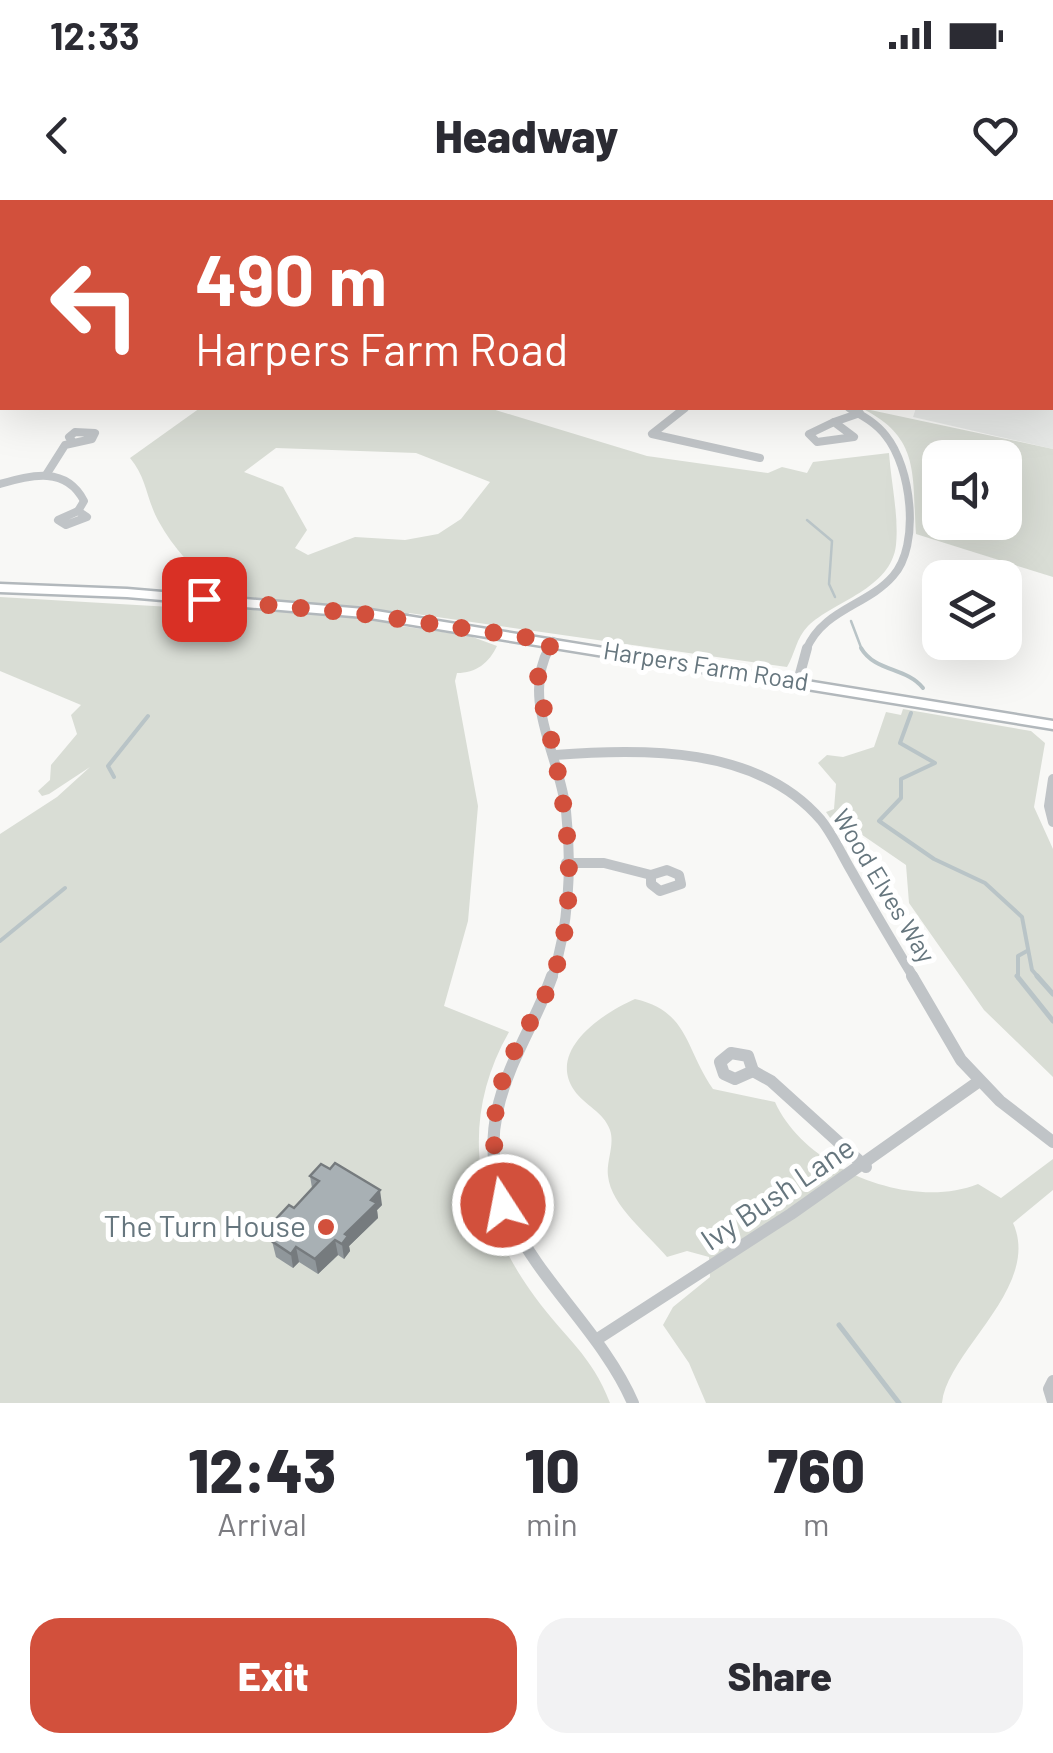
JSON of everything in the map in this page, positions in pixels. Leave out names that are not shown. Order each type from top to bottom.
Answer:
[{"type":"main road","name":"Harpers Farm Road","points":[[0,588],[308,607],[552,641],[1053,725]]},
{"type":"street","points":[[682,410],[652,434],[760,458]]},
{"type":"street","points":[[798,681],[808,644],[817,630],[892,580],[905,558],[901,457],[887,431],[853,410]]},
{"type":"street","points":[[834,422],[854,436],[817,442],[809,434],[813,429],[860,413]]},
{"type":"street","points":[[46,475],[60,450],[72,441]]},
{"type":"street","points":[[0,484],[46,475],[78,486],[84,501],[78,511]]},
{"type":"street","points":[[552,641],[538,677],[566,810],[565,922],[556,968],[500,1084],[494,1163],[503,1205],[527,1254],[599,1338],[632,1403]]},
{"type":"street","name":"Wood Elves Way","points":[[555,755],[634,750],[720,765],[767,778],[801,798],[822,821],[950,1044],[978,1082],[1053,1142]]},
{"type":"street","points":[[1053,780],[1053,822]]},
{"type":"street","points":[[566,863],[604,863],[651,875]]},
{"type":"street","points":[[753,1071],[772,1081],[866,1167]]},
{"type":"street","name":"Ivy Bush Lane","points":[[599,1338],[866,1167],[978,1082]]},
{"type":"street","points":[[1053,1381],[1049,1389],[1053,1402]]},
{"type":"shaded area","points":[[197,410],[496,410],[647,456],[768,473],[782,467],[807,473],[813,462],[889,453],[896,522],[892,560],[873,583],[808,626],[787,667],[409,613],[401,626],[470,636],[497,646],[486,662],[457,673],[455,681],[478,806],[468,921],[444,1006],[509,1032],[483,1100],[480,1168],[487,1201],[515,1266],[586,1359],[610,1403],[0,1403],[0,834],[57,797],[90,767],[49,794],[42,796],[38,791],[50,780],[51,765],[77,734],[71,715],[81,705],[0,671],[0,597],[205,609],[214,590],[165,532],[130,458]],"holes":[[[276,448],[416,453],[490,482],[461,519],[438,534],[405,540],[355,537],[308,555],[295,548],[307,530],[283,487],[244,472]]]},
{"type":"shaded area","points":[[864,410],[1011,440],[922,440],[922,536],[916,534],[913,476],[904,445],[880,419]]},
{"type":"shaded area","points":[[915,410],[1053,410],[1053,449],[913,417]]},
{"type":"shaded area","points":[[1022,442],[1053,449],[1053,577],[1022,567],[1022,560],[999,560],[935,540],[1022,540]]},
{"type":"shaded area","points":[[903,709],[1031,731],[1045,743],[1034,807],[1053,849],[1053,1077],[984,1010],[909,903],[906,865],[855,830],[840,832],[826,812],[834,809],[836,784],[818,763],[827,755],[843,757],[874,747],[886,712],[901,715]]},
{"type":"shaded area","points":[[635,999],[666,1012],[676,1022],[713,1089],[775,1102],[810,1147],[863,1178],[892,1188],[922,1192],[951,1191],[978,1184],[1001,1198],[1053,1159],[1053,1190],[1013,1223],[1018,1247],[1015,1271],[1005,1294],[959,1362],[942,1403],[706,1403],[689,1363],[663,1325],[673,1307],[710,1277],[709,1257],[687,1251],[667,1257],[623,1209],[608,1176],[610,1130],[574,1090],[568,1075],[568,1061],[582,1035]]},
{"type":"building","name":"The Turn House","points":[[335,1163],[380,1190],[371,1200],[377,1203],[345,1234],[348,1236],[342,1244],[335,1240],[315,1259],[296,1247],[291,1254],[273,1242],[277,1238],[270,1233],[280,1223],[275,1220],[289,1205],[294,1208],[319,1181],[310,1176],[321,1164],[330,1169]]},
{"type":"waterway","points":[[807,520],[832,541],[829,584],[835,597]]},
{"type":"waterway","points":[[851,621],[861,649]]},
{"type":"waterway","points":[[861,649],[874,661],[908,676],[923,688]]},
{"type":"waterway","points":[[911,713],[900,743],[935,763],[901,779],[901,798],[879,821],[934,859],[985,883],[1022,917],[1032,970],[1039,978]]},
{"type":"waterway","points":[[114,777],[108,766],[148,716]]},
{"type":"waterway","points":[[0,941],[65,888]]},
{"type":"waterway","points":[[1018,977],[1018,956],[1027,951]]},
{"type":"waterway","points":[[1037,976],[1053,994]]},
{"type":"waterway","points":[[1018,977],[1053,1021]]},
{"type":"waterway","points":[[839,1325],[899,1403]]},
{"type":"place","name":"The Turn House","points":[[326,1227]]},
{"type":"route","points":[[204,599],[308,607],[552,641],[538,677],[566,810],[565,922],[556,968],[540,1008],[500,1084],[493,1144],[503,1205]]}]
